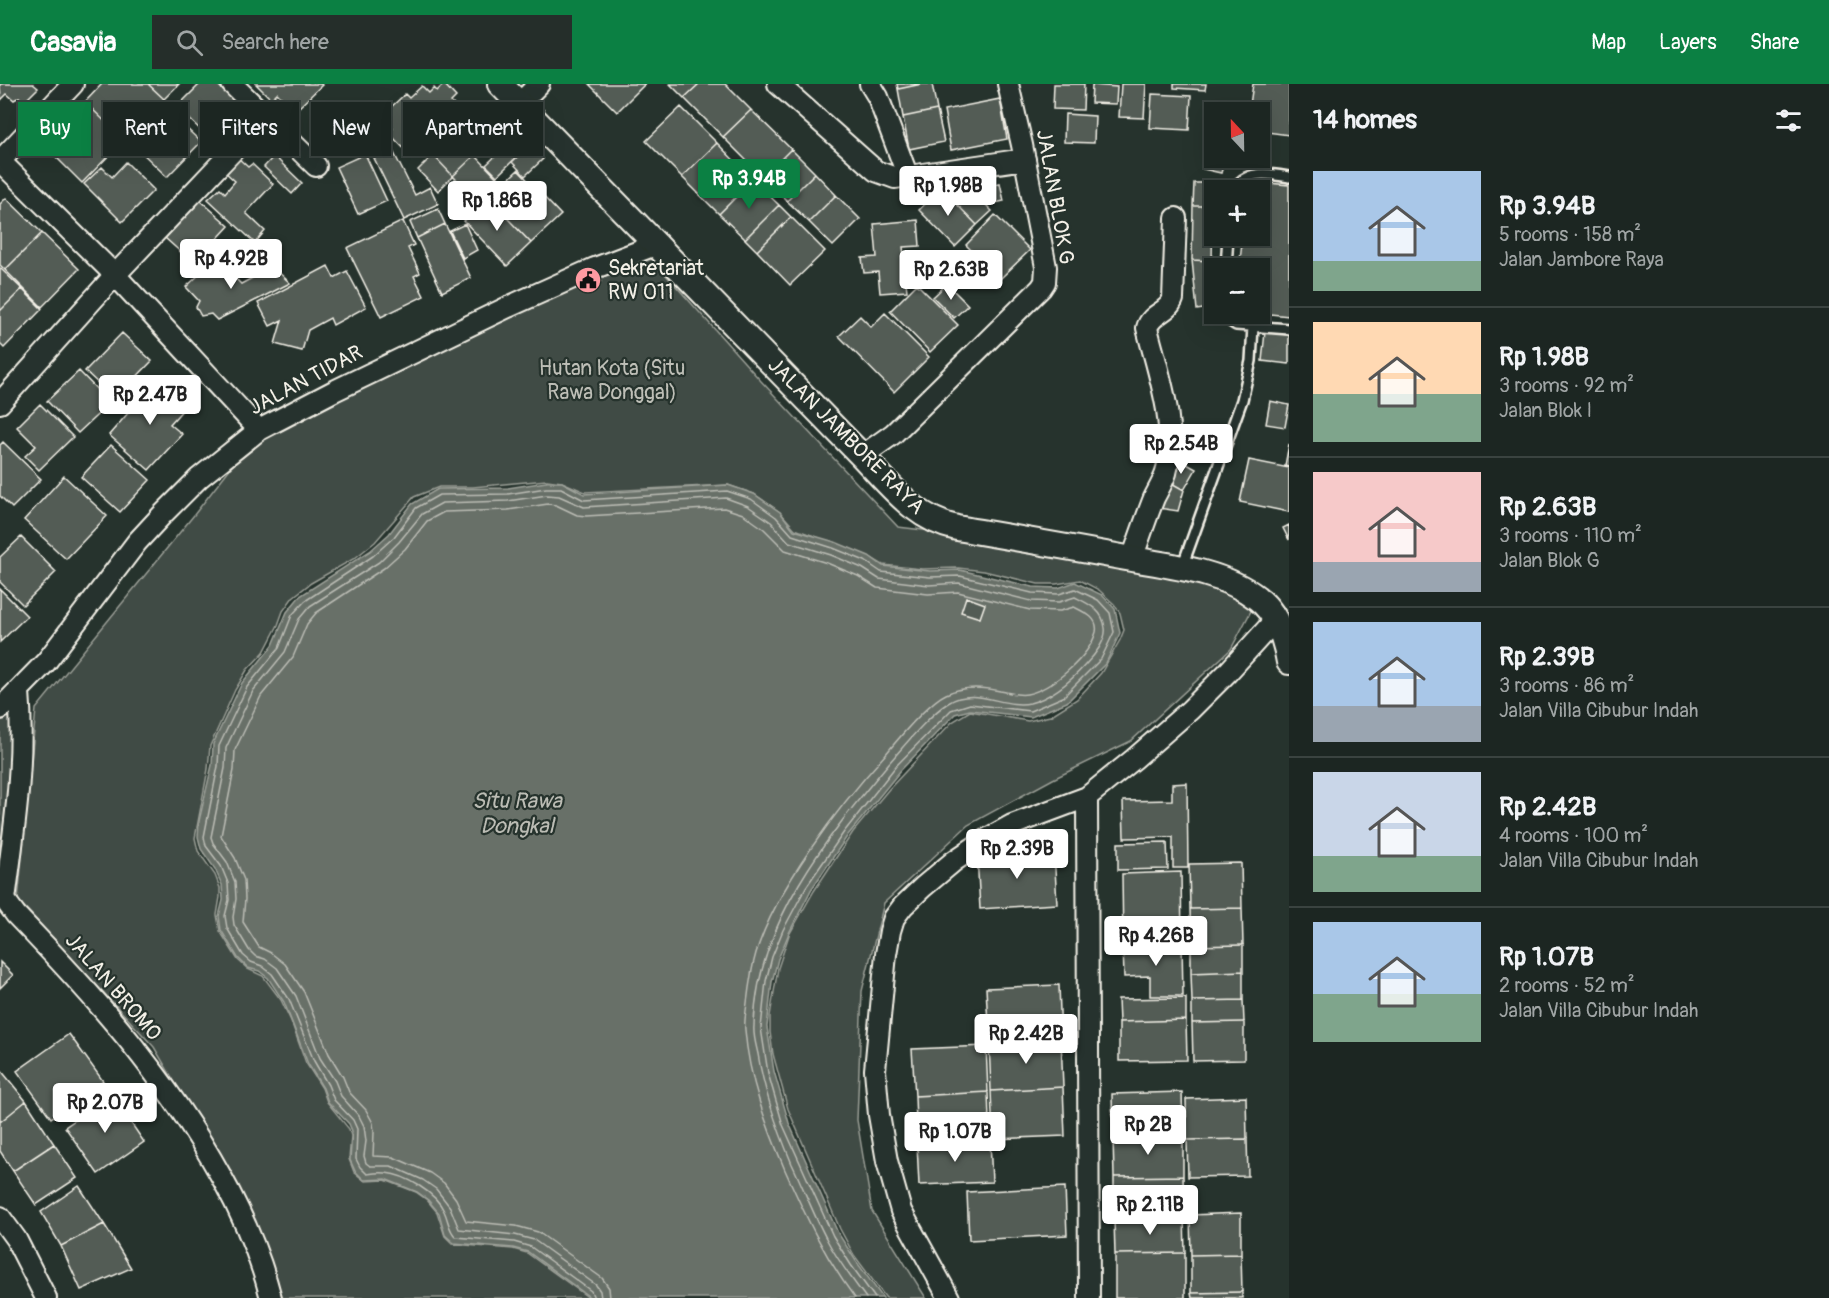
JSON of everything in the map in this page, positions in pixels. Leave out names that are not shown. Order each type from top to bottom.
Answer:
[{"type":"street","points":[[73,84],[0,161],[115,275],[259,430]]},
{"type":"street","points":[[232,84],[251,102]]},
{"type":"street","name":"JALAN JAMBORE RAYA","points":[[500,84],[517,102]]},
{"type":"street","points":[[521,102],[538,84]]},
{"type":"street","points":[[778,84],[876,171],[895,178],[1025,159]]},
{"type":"street","points":[[870,84],[878,97],[908,177]]},
{"type":"street","name":"JALAN BLOK G","points":[[862,456],[893,434],[1045,282],[1046,267],[1008,84]]},
{"type":"street","name":"JALAN JAMBORE RAYA","points":[[543,128],[910,505],[930,520],[942,525],[1182,567],[1215,578],[1258,598],[1279,618],[1289,662]]},
{"type":"street","points":[[299,149],[316,166]]},
{"type":"street","points":[[2,396],[229,156]]},
{"type":"street","points":[[1128,558],[1162,483],[1168,458],[1165,401],[1147,328],[1149,321],[1167,309],[1173,299],[1176,218]]},
{"type":"street","name":"JALAN TIDAR","points":[[0,709],[52,655],[137,542],[162,514],[199,478],[259,430],[366,375],[508,307],[595,268],[658,244]]},
{"type":"street","points":[[949,1298],[901,1210],[889,1169],[879,1115],[875,1070],[885,954],[894,918],[923,887],[984,840],[1012,825],[1087,797],[1173,726],[1279,618]]},
{"type":"street","name":"JALAN BROMO","points":[[18,691],[21,725],[18,798],[2,899],[120,1027],[175,1100],[216,1167],[237,1207],[253,1242],[271,1298]]},
{"type":"street","points":[[1087,797],[1089,1298]]},
{"type":"street","points":[[0,1217],[8,1240],[46,1298]]},
{"type":"lane","points":[[1242,180],[1254,175],[1265,174],[1289,177]]},
{"type":"lane","points":[[1234,324],[1289,329]]},
{"type":"lane","points":[[1182,567],[1242,400],[1251,361],[1253,326]]},
{"type":"green space","name":"Hutan Kota (Situ Rawa Donggal)","points":[[649,256],[761,381],[898,527],[1067,547],[1210,585],[1252,609],[1231,649],[1131,741],[1053,779],[968,825],[884,903],[862,991],[857,1120],[872,1211],[926,1298],[886,1298],[854,1255],[840,1229],[788,1109],[773,1054],[770,1016],[778,968],[789,935],[814,891],[853,832],[889,789],[952,722],[970,711],[1028,721],[1050,716],[1077,699],[1101,673],[1120,640],[1124,630],[1120,613],[1099,590],[1080,580],[1038,584],[984,571],[883,565],[868,556],[795,529],[780,512],[754,494],[728,485],[585,492],[562,482],[547,480],[473,487],[439,487],[414,497],[375,542],[355,558],[311,583],[293,597],[283,611],[264,652],[247,670],[235,690],[210,746],[195,838],[198,851],[215,875],[220,888],[217,915],[220,931],[238,960],[248,969],[263,976],[281,1000],[306,1063],[322,1088],[327,1102],[349,1129],[351,1136],[349,1159],[354,1172],[365,1181],[385,1180],[416,1192],[427,1200],[437,1212],[445,1236],[453,1244],[513,1249],[527,1253],[589,1298],[282,1298],[252,1213],[154,1047],[18,900],[36,709],[194,515],[259,431],[369,368]]},
{"type":"green space","points":[[4,712],[14,716],[14,792],[0,880],[0,714]]},
{"type":"water","name":"Situ Rawa Dongkal","points":[[562,482],[584,494],[728,485],[754,494],[780,512],[794,530],[835,542],[869,556],[883,566],[930,571],[960,570],[1033,587],[1058,588],[1075,582],[1102,595],[1115,609],[1120,633],[1106,663],[1067,702],[1031,717],[970,710],[955,714],[901,770],[848,835],[811,890],[778,959],[772,982],[767,1027],[774,1071],[789,1123],[838,1233],[883,1298],[591,1298],[528,1252],[513,1248],[454,1243],[445,1235],[439,1213],[428,1200],[417,1192],[385,1179],[364,1180],[355,1171],[350,1160],[352,1131],[349,1124],[328,1102],[323,1088],[308,1064],[284,1002],[268,978],[259,971],[248,968],[238,958],[221,930],[219,916],[223,900],[222,885],[215,869],[201,849],[198,837],[199,821],[212,765],[213,744],[242,683],[273,645],[287,612],[300,596],[370,551],[389,534],[412,504],[438,489],[508,488]]},
{"type":"building","points":[[0,84],[33,84],[38,88],[24,102],[19,97],[14,100],[7,94],[1,100]]},
{"type":"building","points":[[102,84],[148,84],[164,99],[161,102],[103,102],[103,120],[91,108],[91,102],[85,102]]},
{"type":"building","points":[[148,84],[179,84],[164,99]]},
{"type":"building","points":[[200,84],[217,84],[235,102],[200,102],[200,129],[188,118],[188,102],[182,102]]},
{"type":"building","points":[[256,84],[322,85],[299,107],[299,102],[286,102],[277,93],[271,99]]},
{"type":"building","points":[[444,84],[456,97],[451,102],[403,102],[403,148],[391,135],[393,128],[391,107],[405,94],[409,98],[422,86],[429,93],[434,88],[437,91]]},
{"type":"building","points":[[589,84],[645,84],[617,112]]},
{"type":"building","points":[[670,84],[699,84],[684,98]]},
{"type":"building","points":[[699,84],[725,84],[751,110],[723,137],[684,98]]},
{"type":"building","points":[[897,84],[922,84],[898,89]]},
{"type":"building","points":[[932,84],[937,110],[903,117],[898,89]]},
{"type":"building","points":[[1054,84],[1084,84],[1083,110],[1053,109]]},
{"type":"building","points":[[1121,84],[1146,84],[1144,118],[1119,117]]},
{"type":"building","points":[[1174,84],[1206,84],[1205,90],[1174,88]]},
{"type":"building","points":[[1253,84],[1289,84],[1289,135],[1270,132],[1270,102],[1250,102]]},
{"type":"building","points":[[1092,85],[1117,87],[1116,104],[1091,103]]},
{"type":"building","points":[[1152,94],[1191,96],[1189,130],[1150,128]]},
{"type":"building","points":[[1000,99],[1007,139],[951,150],[944,110]]},
{"type":"building","points":[[681,107],[717,143],[682,177],[646,141]]},
{"type":"building","points":[[91,108],[103,120],[103,156],[108,156],[82,183],[55,156],[91,156]]},
{"type":"building","points":[[751,110],[791,149],[763,177],[723,137]]},
{"type":"building","points":[[937,110],[944,142],[909,149],[903,117]]},
{"type":"building","points":[[1065,114],[1095,116],[1094,143],[1064,142]]},
{"type":"building","points":[[188,130],[200,141],[188,155]]},
{"type":"building","points":[[717,143],[753,180],[719,214],[682,177]]},
{"type":"building","points":[[791,149],[815,173],[787,201],[763,177]]},
{"type":"building","points":[[391,150],[415,195],[430,187],[438,204],[404,220],[374,158],[391,156]]},
{"type":"building","points":[[145,156],[187,156],[167,177]]},
{"type":"building","points":[[274,156],[302,183],[292,194],[264,167]]},
{"type":"building","points":[[361,156],[366,156],[387,201],[358,214],[336,167]]},
{"type":"building","points":[[434,156],[474,156],[453,176]]},
{"type":"building","points":[[434,156],[453,176],[438,191],[418,170]]},
{"type":"building","points":[[476,156],[498,179],[476,200],[453,176]]},
{"type":"building","points":[[496,156],[518,156],[497,176],[486,165]]},
{"type":"building","points":[[518,156],[540,156],[543,159],[525,176],[512,162]]},
{"type":"building","points":[[237,157],[248,167],[252,164],[273,184],[246,213],[265,231],[255,243],[208,199],[220,188],[225,193],[235,181],[224,171]]},
{"type":"building","points":[[126,162],[154,190],[122,222],[84,184],[102,167],[112,177]]},
{"type":"building","points":[[1204,165],[1204,168],[1222,168],[1221,173],[1203,169]]},
{"type":"building","points":[[518,170],[561,215],[531,243],[488,198]]},
{"type":"building","points":[[815,173],[836,195],[809,222],[787,201]]},
{"type":"building","points":[[956,174],[967,185],[976,176],[985,186],[1000,183],[1004,201],[986,205],[992,211],[977,225],[941,188]]},
{"type":"building","points":[[753,180],[779,205],[745,239],[719,214]]},
{"type":"building","points":[[1194,183],[1204,183],[1204,206],[1193,206]]},
{"type":"building","points":[[1270,183],[1289,185],[1289,316],[1270,314],[1270,258],[1240,258],[1242,246],[1270,246]]},
{"type":"building","points":[[941,188],[977,225],[955,247],[919,210]]},
{"type":"building","points":[[836,195],[860,219],[833,246],[809,222]]},
{"type":"building","points":[[6,198],[42,233],[5,270],[0,265],[0,204]]},
{"type":"building","points":[[488,198],[531,243],[507,266],[464,221]]},
{"type":"building","points":[[200,200],[229,226],[194,264],[165,238]]},
{"type":"building","points":[[779,205],[791,217],[757,251],[745,239]]},
{"type":"building","points":[[1193,206],[1204,206],[1204,246],[1212,246],[1212,258],[1192,260]]},
{"type":"building","points":[[438,209],[445,224],[417,238],[410,222]]},
{"type":"building","points":[[995,215],[1030,250],[1000,279],[966,245]]},
{"type":"building","points":[[791,217],[825,251],[790,285],[757,251]]},
{"type":"building","points":[[918,220],[920,246],[903,247],[905,264],[921,263],[922,281],[906,282],[907,291],[880,293],[878,272],[864,273],[862,258],[877,257],[874,224]]},
{"type":"building","points":[[403,221],[414,245],[408,248],[420,273],[414,276],[424,296],[381,317],[347,248]]},
{"type":"building","points":[[445,224],[471,278],[442,292],[417,238]]},
{"type":"building","points":[[465,224],[477,250],[463,258],[450,231]]},
{"type":"building","points":[[42,233],[79,269],[42,307],[5,270]]},
{"type":"building","points":[[216,259],[241,284],[273,267],[290,283],[217,320],[211,314],[201,316],[196,307],[199,301],[186,287]]},
{"type":"building","points":[[1192,260],[1204,261],[1204,309],[1197,310]]},
{"type":"building","points":[[328,266],[334,278],[347,271],[366,307],[333,325],[330,318],[308,330],[302,351],[275,344],[282,320],[270,326],[258,303]]},
{"type":"building","points":[[0,268],[22,289],[0,311]]},
{"type":"building","name":"Sekretariat RW 011","points":[[598,271],[601,281],[579,289],[576,278]]},
{"type":"building","points":[[917,284],[958,325],[930,352],[890,311]]},
{"type":"building","points":[[947,284],[968,305],[954,318],[933,297]]},
{"type":"building","points":[[22,289],[42,309],[4,348],[0,344],[0,311]]},
{"type":"building","points":[[885,313],[929,357],[894,392],[839,336],[860,316],[871,327]]},
{"type":"building","points":[[1265,332],[1289,335],[1289,364],[1262,361]]},
{"type":"building","points":[[122,333],[152,361],[115,399],[85,371]]},
{"type":"building","points":[[79,371],[110,403],[78,433],[47,401]]},
{"type":"building","points":[[156,381],[185,407],[170,424],[182,434],[149,470],[109,435]]},
{"type":"building","points":[[1270,401],[1289,405],[1285,427],[1266,424]]},
{"type":"building","points":[[40,404],[73,437],[39,470],[25,456],[36,446],[17,427]]},
{"type":"building","points":[[3,442],[41,479],[12,508],[0,496],[0,445]]},
{"type":"building","points":[[1289,444],[1289,467],[1285,466]]},
{"type":"building","points":[[111,445],[150,480],[120,512],[81,477]]},
{"type":"building","points":[[1178,459],[1196,469],[1184,490],[1166,480]]},
{"type":"building","points":[[1249,460],[1289,468],[1289,512],[1240,502]]},
{"type":"building","points":[[64,476],[107,516],[66,559],[24,520]]},
{"type":"building","points":[[1166,480],[1184,490],[1178,511],[1158,508]]},
{"type":"building","points":[[1289,525],[1289,540],[1283,528]]},
{"type":"building","points":[[21,537],[56,572],[23,605],[0,582],[0,557]]},
{"type":"building","points":[[0,589],[27,616],[0,642]]},
{"type":"building","points":[[966,597],[985,604],[980,618],[961,612]]},
{"type":"building","points":[[1187,783],[1188,868],[1173,868],[1173,837],[1124,838],[1123,801],[1172,800],[1172,784]]},
{"type":"building","points":[[1167,842],[1168,869],[1118,870],[1118,843]]},
{"type":"building","points":[[1054,851],[1057,904],[980,909],[977,855]]},
{"type":"building","points":[[1241,863],[1242,908],[1190,909],[1189,864]]},
{"type":"building","points":[[1181,872],[1182,944],[1123,945],[1122,874]]},
{"type":"building","points":[[1242,908],[1243,945],[1191,946],[1190,909]]},
{"type":"building","points":[[1182,944],[1183,996],[1150,996],[1150,976],[1124,977],[1123,945]]},
{"type":"building","points":[[1243,945],[1243,971],[1191,973],[1191,946]]},
{"type":"building","points":[[0,962],[13,975],[0,988]]},
{"type":"building","points":[[1243,971],[1243,1000],[1192,1001],[1191,973]]},
{"type":"building","points":[[1059,985],[1061,1039],[989,1042],[986,988]]},
{"type":"building","points":[[1186,998],[1186,1020],[1119,1022],[1118,999]]},
{"type":"building","points":[[1243,1000],[1244,1022],[1192,1023],[1192,1001]]},
{"type":"building","points":[[1186,1020],[1187,1060],[1119,1061],[1119,1022]]},
{"type":"building","points":[[1244,1022],[1244,1060],[1193,1061],[1192,1023]]},
{"type":"building","points":[[69,1034],[103,1081],[51,1118],[17,1071]]},
{"type":"building","points":[[1061,1039],[1063,1087],[991,1091],[989,1042]]},
{"type":"building","points":[[986,1046],[988,1092],[915,1096],[912,1049]]},
{"type":"building","points":[[0,1069],[26,1101],[0,1122]]},
{"type":"building","points":[[1063,1087],[1065,1136],[993,1139],[991,1091]]},
{"type":"building","points":[[988,1092],[989,1120],[916,1123],[915,1096]]},
{"type":"building","points":[[1182,1092],[1183,1134],[1113,1136],[1112,1094]]},
{"type":"building","points":[[112,1095],[144,1142],[98,1174],[65,1127]]},
{"type":"building","points":[[1246,1097],[1247,1139],[1187,1140],[1186,1099]]},
{"type":"building","points":[[26,1101],[54,1144],[13,1171],[0,1151],[0,1122]]},
{"type":"building","points":[[989,1120],[990,1140],[917,1144],[916,1123]]},
{"type":"building","points":[[1183,1134],[1183,1176],[1114,1177],[1113,1136]]},
{"type":"building","points":[[1247,1139],[1248,1176],[1188,1177],[1187,1140]]},
{"type":"building","points":[[990,1140],[992,1182],[919,1185],[917,1144]]},
{"type":"building","points":[[54,1144],[77,1178],[36,1205],[13,1171]]},
{"type":"building","points":[[1183,1176],[1184,1217],[1114,1218],[1114,1177]]},
{"type":"building","points":[[79,1186],[104,1224],[61,1246],[41,1212]]},
{"type":"building","points":[[1065,1187],[1067,1235],[969,1240],[967,1192]]},
{"type":"building","points":[[1241,1213],[1241,1254],[1191,1255],[1190,1215]]},
{"type":"building","points":[[1184,1217],[1185,1253],[1115,1254],[1114,1218]]},
{"type":"building","points":[[104,1224],[131,1268],[81,1290],[61,1246]]},
{"type":"building","points":[[1185,1253],[1185,1298],[1115,1298],[1115,1254]]},
{"type":"building","points":[[1241,1254],[1242,1292],[1191,1293],[1191,1255]]},
{"type":"building","points":[[1242,1292],[1242,1298],[1192,1298],[1191,1293]]},
{"type":"place","name":"Sekretariat RW 011","points":[[588,280]]}]
